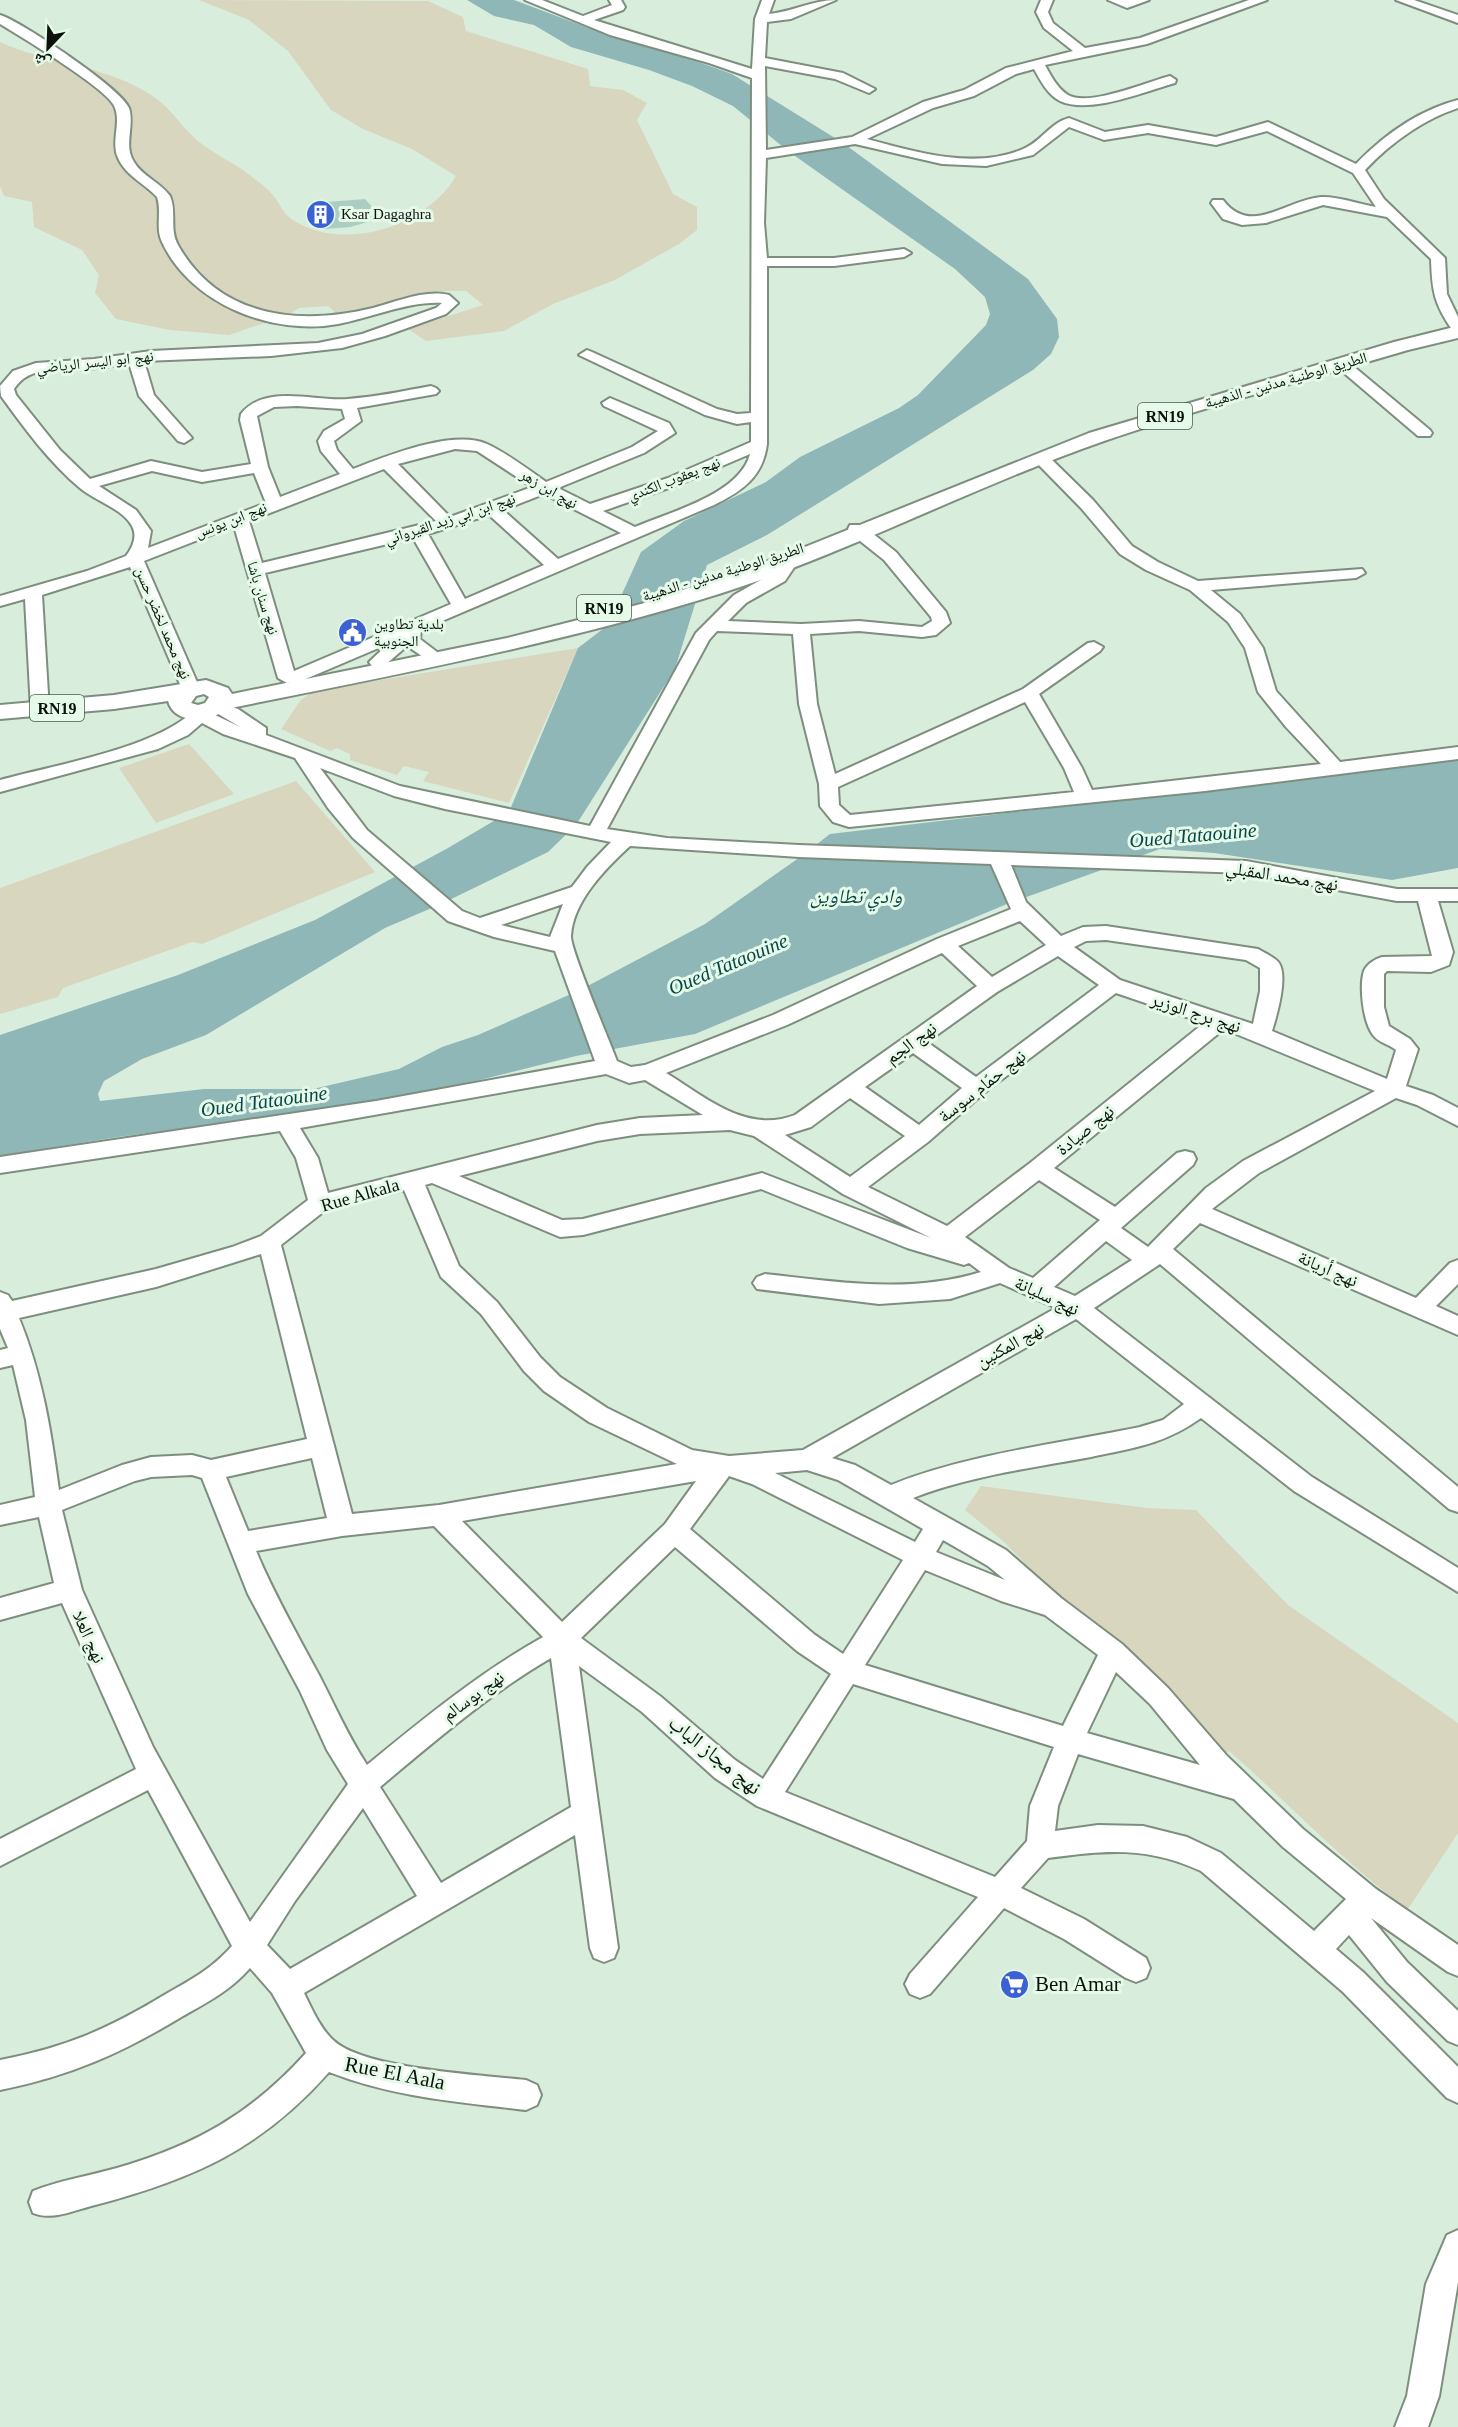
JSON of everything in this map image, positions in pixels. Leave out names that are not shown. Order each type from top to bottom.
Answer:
[{"type":"main road","name":"الطريق الوطنية مدنين - الذهيبة","points":[[765,565],[791,560],[1096,436],[1458,330]]},
{"type":"main road","name":"الطريق الوطنية مدنين - الذهيبة","points":[[0,712],[114,702],[200,704],[619,617],[705,592],[765,565],[866,528]]},
{"type":"main road","name":"الطريق الوطنية مدنين - الذهيبة","points":[[200,704],[291,678],[379,666]]},
{"type":"street","points":[[532,0],[583,20],[758,80]]},
{"type":"street","points":[[583,20],[619,7],[615,0]]},
{"type":"street","points":[[291,678],[708,502],[747,480],[756,463],[759,444],[760,131],[758,62],[761,18],[768,0]]},
{"type":"street","points":[[761,18],[787,16],[830,0]]},
{"type":"street","points":[[1047,0],[1042,12],[1048,26],[1082,52]]},
{"type":"street","points":[[1114,0],[1127,4],[1143,0]]},
{"type":"street","points":[[760,155],[855,140],[928,105],[969,93],[1011,71],[1082,52],[1143,41],[1261,0]]},
{"type":"street","points":[[1402,0],[1458,20]]},
{"type":"street","points":[[0,19],[50,49],[119,101],[125,120],[121,150],[131,170],[163,196],[166,203],[163,227],[166,239],[189,272],[221,298],[260,314],[305,323],[342,319],[430,298],[444,298],[451,303],[441,311],[340,344],[273,351],[203,353]]},
{"type":"street","points":[[758,62],[838,76],[868,89]]},
{"type":"street","points":[[1037,63],[1060,95],[1074,102],[1090,101],[1170,80]]},
{"type":"street","points":[[1358,171],[1373,154],[1394,139],[1438,112],[1458,104]]},
{"type":"street","points":[[855,140],[920,158],[972,160],[1028,152],[1044,143],[1069,122],[1104,136],[1148,129],[1220,141],[1268,126],[1358,171],[1379,202],[1438,258],[1440,294],[1446,311],[1458,330]]},
{"type":"street","points":[[1218,203],[1228,216],[1242,221],[1266,219],[1322,201],[1392,214]]},
{"type":"street","points":[[760,262],[834,262],[904,253]]},
{"type":"street","points":[[203,353],[241,362],[277,364],[376,351]]},
{"type":"street","name":"نهج ابو اليسر الرياضي","points":[[134,557],[143,543],[142,529],[125,512],[86,485],[20,410],[6,389],[10,381],[31,369],[203,353]]},
{"type":"street","points":[[587,355],[711,412],[737,419],[760,417]]},
{"type":"street","points":[[135,358],[147,396],[184,438]]},
{"type":"street","points":[[1342,364],[1424,434]]},
{"type":"street","points":[[275,504],[260,467],[248,420],[249,414],[254,409],[290,400],[348,404],[431,391]]},
{"type":"street","name":"نهج ابن ابي زيد القيرواني","points":[[254,570],[418,532],[492,509],[638,450],[668,433],[667,429],[610,403]]},
{"type":"street","points":[[348,404],[353,421],[330,434],[326,441],[329,451],[350,476]]},
{"type":"street","name":"نهج ابن يونس","points":[[0,601],[33,594],[93,575],[134,557],[387,462],[464,444]]},
{"type":"street","name":"نهج ابن زهر","points":[[464,444],[483,448],[543,487],[634,533]]},
{"type":"street","name":"نهج يعقوب الكندي","points":[[587,511],[674,481],[759,444]]},
{"type":"street","points":[[1041,458],[1087,504],[1126,550],[1152,566],[1196,586],[1245,631],[1259,662],[1267,692],[1292,723],[1336,769]]},
{"type":"street","points":[[387,462],[447,523]]},
{"type":"street","points":[[86,485],[151,466],[202,477],[260,467]]},
{"type":"street","points":[[492,509],[555,566]]},
{"type":"street","name":"نهج سنان باشا","points":[[240,517],[254,570],[291,678]]},
{"type":"street","points":[[711,626],[801,629],[859,626],[922,632],[937,628],[941,623],[940,616],[866,528]]},
{"type":"street","points":[[418,532],[461,606]]},
{"type":"street","name":"نهج محمد لخضر حسن","points":[[134,557],[200,704]]},
{"type":"street","points":[[586,830],[691,655],[711,626],[740,599],[779,577],[791,560]]},
{"type":"street","points":[[1196,586],[1356,573]]},
{"type":"street","points":[[33,594],[40,710]]},
{"type":"street","points":[[379,666],[413,632],[431,618]]},
{"type":"street","points":[[801,629],[808,704],[828,784],[830,806],[840,818],[849,821],[1336,769],[1458,753]]},
{"type":"street","points":[[413,632],[411,640],[441,653]]},
{"type":"street","points":[[828,784],[1029,693],[1094,647]]},
{"type":"street","points":[[1029,693],[1073,768],[1085,796]]},
{"type":"street","points":[[0,786],[160,741],[200,704]]},
{"type":"street","name":"نهج محمد المقبلي","points":[[200,704],[230,730],[272,742],[394,790],[445,803],[626,838],[667,844],[799,851],[1106,860],[1246,867],[1397,895],[1458,895]]},
{"type":"street","points":[[301,753],[360,834],[455,916],[479,925],[562,945]]},
{"type":"street","points":[[0,770],[30,777]]},
{"type":"street","points":[[0,1165],[478,1092],[606,1064],[579,983],[562,945],[562,929],[578,892],[608,854],[626,838]]},
{"type":"street","points":[[648,1072],[780,1020],[1020,908],[998,858]]},
{"type":"street","points":[[479,925],[578,892]]},
{"type":"street","points":[[1394,1090],[1407,1049],[1398,1040],[1382,1032],[1376,1024],[1374,972],[1382,964],[1431,965],[1442,960],[1443,952],[1426,896]]},
{"type":"street","name":"نهج برج الوزير","points":[[1020,908],[1059,946],[1113,986],[1261,1034],[1394,1090],[1425,1100],[1458,1118]]},
{"type":"street","name":"نهج الجم","points":[[762,1130],[786,1127],[802,1121],[990,987],[1083,934],[1106,933],[1251,954],[1262,959],[1270,965],[1272,982],[1271,1001],[1261,1034]]},
{"type":"street","points":[[944,944],[990,987]]},
{"type":"street","name":"نهج حمّام سوسة","points":[[851,1188],[920,1136],[976,1088],[1113,986]]},
{"type":"street","name":"نهج صيادة","points":[[949,1237],[1219,1022]]},
{"type":"street","points":[[912,1042],[976,1088]]},
{"type":"street","name":"نهج سليانة","points":[[606,1064],[629,1075],[648,1072],[730,1122],[762,1130],[851,1188],[949,1237],[1001,1274],[1077,1307],[1303,1484],[1458,1581]]},
{"type":"street","points":[[849,1087],[920,1136]]},
{"type":"street","name":"نهج المكنين","points":[[721,1467],[807,1460],[1077,1307],[1155,1256],[1214,1194],[1251,1167],[1394,1090]]},
{"type":"street","name":"Rue Alkala","points":[[2,1306],[156,1278],[238,1254],[268,1242],[320,1203],[422,1177],[640,1126],[730,1122]]},
{"type":"street","points":[[286,1123],[308,1158],[320,1203]]},
{"type":"street","points":[[1035,1290],[1185,1159]]},
{"type":"street","points":[[1038,1168],[1155,1256],[1458,1502]]},
{"type":"street","points":[[422,1177],[560,1229],[583,1227],[762,1181],[915,1242],[977,1259]]},
{"type":"street","points":[[422,1177],[450,1271],[469,1292],[489,1308],[532,1364],[552,1384],[598,1415],[661,1447],[689,1459],[721,1467],[738,1468],[761,1477],[921,1557],[1008,1594],[1052,1606]]},
{"type":"street","name":"نهج أريانة","points":[[1199,1212],[1458,1326]]},
{"type":"street","points":[[268,1242],[342,1526]]},
{"type":"street","points":[[1419,1309],[1458,1269]]},
{"type":"street","points":[[765,1283],[879,1295],[950,1290],[1001,1274]]},
{"type":"street","name":"نهج العلا","points":[[2,1306],[11,1357],[42,1439],[48,1505],[69,1590],[153,1774],[249,1948]]},
{"type":"street","points":[[890,1496],[923,1483],[994,1466],[1140,1437],[1171,1426],[1202,1404]]},
{"type":"street","points":[[0,1515],[48,1505],[131,1472],[151,1467],[192,1465],[211,1470],[320,1446]]},
{"type":"street","points":[[807,1460],[846,1472],[997,1558],[1052,1606],[1113,1652],[1159,1696],[1217,1764],[1358,1906],[1398,1972],[1458,2031]]},
{"type":"street","points":[[242,1543],[342,1526],[439,1515],[721,1467]]},
{"type":"street","name":"نهج بوسالم","points":[[0,2075],[46,2066],[123,2036],[214,1983],[237,1964],[285,1892],[364,1784],[442,1718],[518,1664],[562,1638],[674,1531],[721,1467]]},
{"type":"street","points":[[211,1470],[261,1594],[310,1684],[338,1742],[435,1899]]},
{"type":"street","name":"نهج مجاز الباب","points":[[439,1515],[562,1638],[651,1704],[725,1769],[767,1797],[1002,1893],[1074,1929],[1136,1968]]},
{"type":"street","points":[[767,1797],[940,1524]]},
{"type":"street","points":[[674,1531],[806,1643],[848,1671],[1070,1740],[1243,1790]]},
{"type":"street","points":[[0,1609],[69,1590]]},
{"type":"street","points":[[562,1638],[604,1947]]},
{"type":"street","points":[[920,1984],[1002,1893],[1040,1846],[1044,1806],[1083,1709],[1113,1652]]},
{"type":"street","points":[[0,1853],[153,1774]]},
{"type":"street","points":[[285,1988],[585,1814]]},
{"type":"street","points":[[1040,1846],[1098,1838],[1143,1839],[1177,1846],[1211,1862],[1353,1982],[1458,2088]]},
{"type":"street","points":[[1314,1951],[1358,1906]]},
{"type":"street","points":[[1358,1906],[1458,1962]]},
{"type":"street","name":"Rue El Aala","points":[[249,1948],[271,1969],[285,1988],[310,2036],[325,2054],[338,2062],[361,2071],[526,2095]]},
{"type":"street","points":[[44,2202],[146,2176],[206,2150],[270,2110],[325,2054]]},
{"type":"street","points":[[1411,2427],[1423,2397],[1431,2323],[1442,2277],[1458,2246]]},
{"type":"shaded area","points":[[199,0],[428,1],[463,17],[466,31],[588,69],[590,86],[623,90],[647,103],[637,120],[673,194],[697,207],[697,230],[679,244],[615,280],[553,304],[504,331],[426,341],[408,329],[483,305],[466,291],[446,291],[338,315],[328,306],[299,308],[288,315],[229,335],[170,330],[116,319],[95,293],[99,275],[82,250],[34,227],[32,202],[4,196],[0,186],[0,42],[38,56],[118,78],[154,97],[199,142],[264,186],[289,217],[317,231],[362,234],[385,229],[407,220],[426,208],[443,193],[456,176],[412,149],[363,129],[331,110],[288,51],[249,20]]},
{"type":"shaded area","points":[[578,648],[509,803],[423,781],[429,772],[404,766],[397,775],[350,760],[350,754],[337,748],[330,751],[281,729],[300,701],[313,691]]},
{"type":"shaded area","points":[[189,744],[234,794],[156,823],[119,768]]},
{"type":"shaded area","points":[[296,781],[375,872],[202,944],[192,942],[63,988],[58,997],[0,1014],[0,888]]},
{"type":"shaded area","points":[[981,1486],[1147,1508],[1196,1510],[1288,1605],[1458,1723],[1458,1833],[1408,1909],[1339,1853],[1229,1751],[1225,1753],[1139,1659],[1072,1611],[1003,1541],[965,1510]]},
{"type":"water","name":"وادي تطاوين","points":[[467,0],[514,0],[594,30],[732,74],[843,143],[1028,279],[1057,319],[1059,337],[1051,354],[1033,370],[767,535],[707,565],[675,669],[576,825],[548,852],[441,904],[385,928],[206,1035],[142,1059],[104,1081],[98,1094],[100,1101],[204,1089],[313,1089],[399,1069],[442,1047],[478,1035],[580,990],[705,924],[830,834],[1458,760],[1458,868],[1392,880],[1214,853],[1160,849],[1007,904],[695,1034],[576,1056],[395,1101],[118,1137],[0,1156],[0,1035],[178,975],[315,920],[509,812],[578,648],[608,625],[641,552],[684,521],[766,482],[800,457],[899,408],[918,395],[986,325],[990,314],[985,297],[955,269],[788,151],[733,106],[692,86],[649,70],[571,47],[534,25],[494,16]]},
{"type":"building","points":[[365,199],[382,218],[350,227],[326,229],[317,227],[314,221],[314,203]]},
{"type":"building","name":"بلدية تطاوين الجنوبية","points":[[362,625],[364,637],[346,644],[341,629]]},
{"type":"place","name":"Ksar Dagaghra","points":[[320,214]]},
{"type":"place","name":"بلدية تطاوين الجنوبية","points":[[353,633]]},
{"type":"place","name":"Ben Amar","points":[[1014,1984]]},
{"type":"water label","name":"Oued Tataouine","points":[[1193,835]]},
{"type":"water label","name":"Oued Tataouine","points":[[728,964]]},
{"type":"water label","name":"Oued Tataouine","points":[[264,1101]]}]
